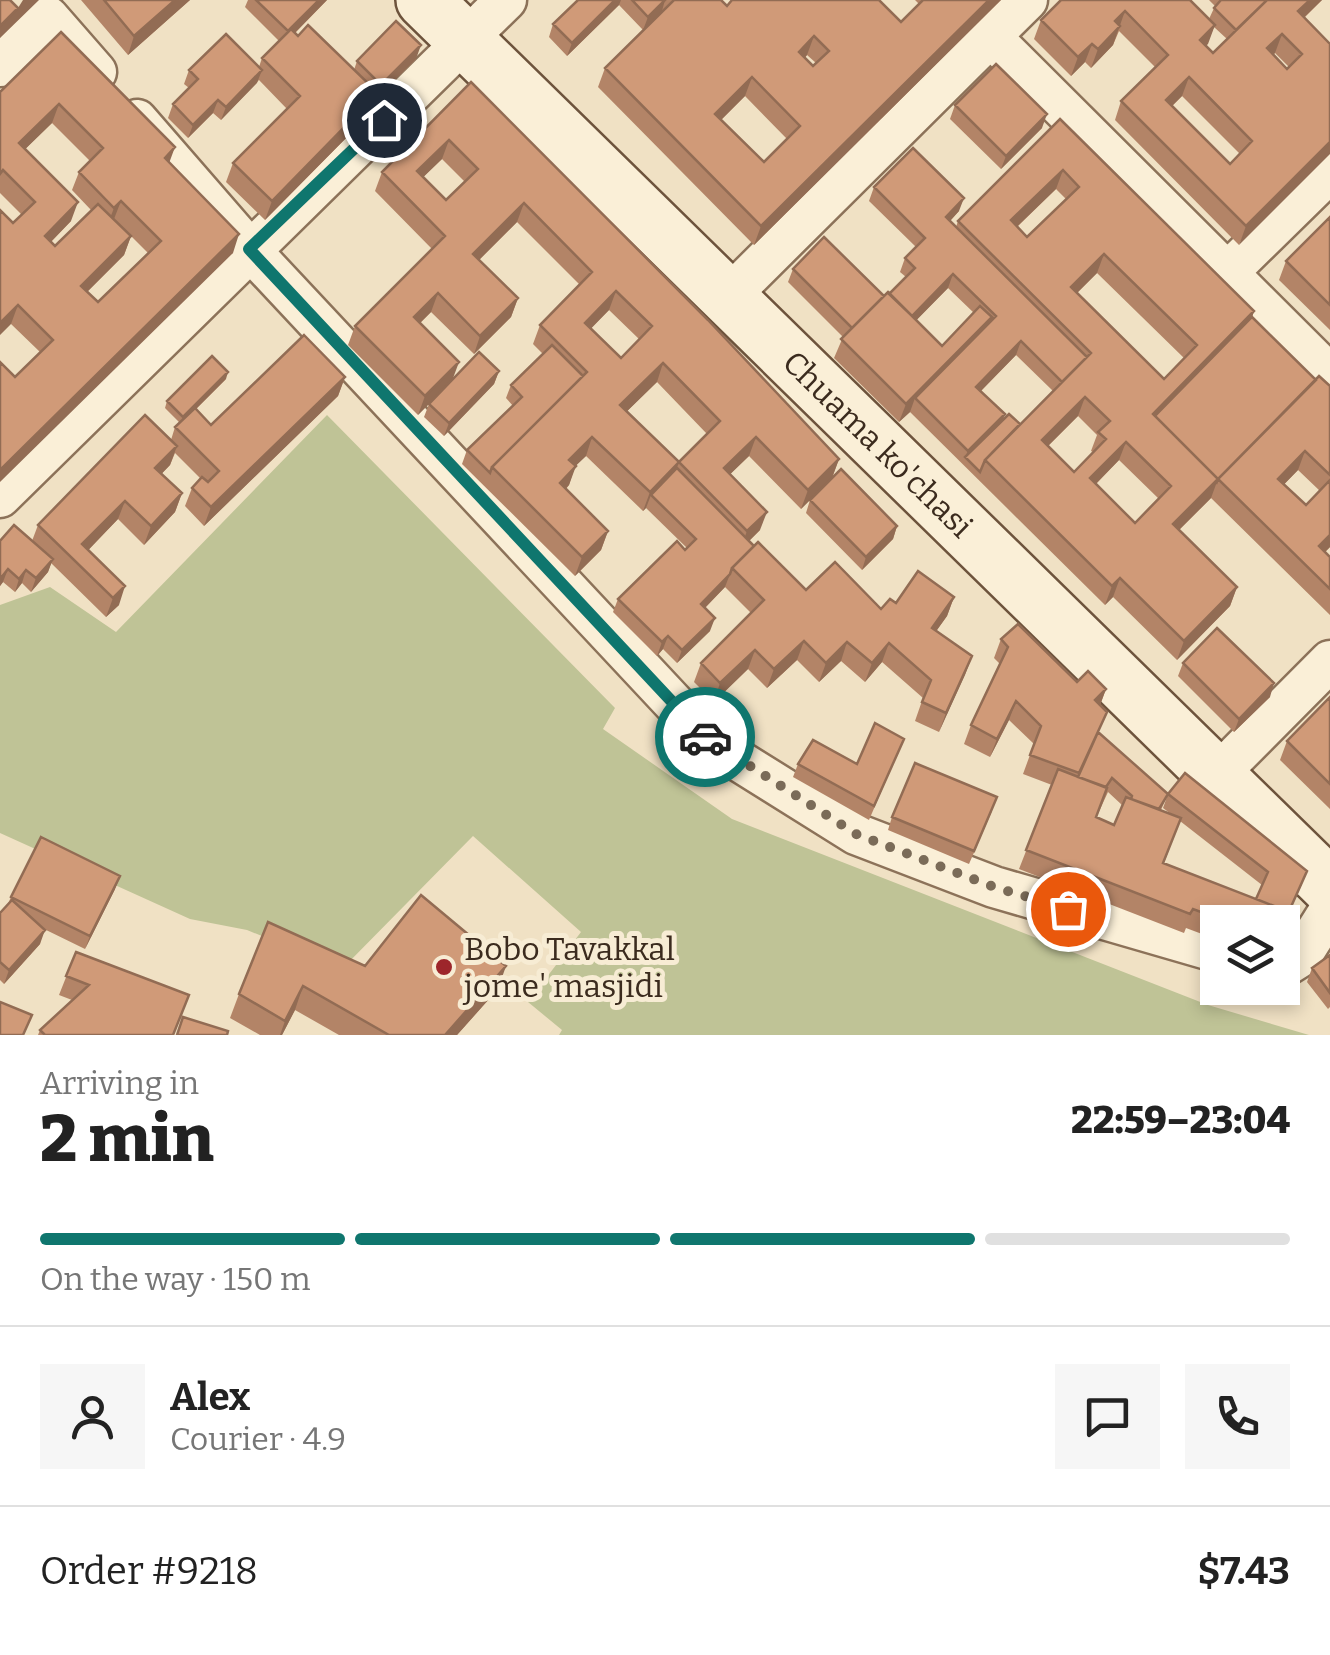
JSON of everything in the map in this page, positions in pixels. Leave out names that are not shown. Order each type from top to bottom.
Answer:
[{"type":"street","name":"Chuama ko'chasi","points":[[424,0],[1330,887]]},
{"type":"street","points":[[0,497],[506,0]]},
{"type":"street","points":[[727,298],[1027,0]]},
{"type":"street","points":[[0,66],[48,17],[249,249],[712,744],[856,834],[994,887],[1200,947]]},
{"type":"street","points":[[990,36],[1330,375]]},
{"type":"street","points":[[1228,272],[1330,172]]},
{"type":"street","points":[[1216,776],[1330,661]]},
{"type":"street","points":[[1300,956],[1330,910]]},
{"type":"green space","points":[[327,415],[615,708],[603,729],[732,819],[1200,1005],[1309,1035],[559,1035],[562,1030],[528,1002],[581,932],[473,836],[342,969],[247,930],[190,919],[0,833],[0,605],[50,587],[116,632]]},
{"type":"building","points":[[0,0],[10,0],[18,8],[0,26]]},
{"type":"building","points":[[104,0],[175,0],[134,36]]},
{"type":"building","points":[[256,0],[319,0],[288,31]]},
{"type":"building","points":[[578,0],[615,0],[572,43],[553,24]]},
{"type":"building","points":[[632,0],[665,0],[648,17]]},
{"type":"building","points":[[674,0],[721,0],[727,6],[732,0],[879,0],[901,22],[923,0],[989,0],[761,226],[605,68]],"holes":[[[814,36],[829,51],[813,66],[799,52]],[[752,77],[800,126],[764,162],[715,114]]]},
{"type":"building","points":[[1061,0],[1190,0],[1215,25],[1200,40],[1213,53],[1267,0],[1310,0],[1298,11],[1330,44],[1330,142],[1246,226],[1121,101],[1168,55],[1125,11],[1115,21],[1120,26],[1098,49],[1092,44],[1078,57],[1041,20]],"holes":[[[1282,34],[1302,54],[1287,69],[1267,48]],[[1189,77],[1252,141],[1230,164],[1166,100]]]},
{"type":"building","points":[[1221,0],[1267,0],[1236,30],[1214,8]]},
{"type":"building","points":[[396,21],[421,45],[381,85],[357,61]]},
{"type":"building","points":[[308,25],[373,88],[352,110],[356,115],[272,201],[233,163],[300,96],[262,58],[291,29],[298,36]]},
{"type":"building","points":[[61,32],[175,147],[165,158],[239,234],[0,470],[0,362],[15,377],[53,340],[18,305],[0,323],[0,210],[13,223],[35,202],[3,170],[0,174],[0,92]],"holes":[[[59,104],[103,148],[79,172],[114,208],[121,201],[161,241],[98,302],[81,286],[131,236],[98,204],[55,246],[45,236],[78,202],[19,143]]]},
{"type":"building","points":[[226,34],[262,70],[226,107],[218,100],[193,125],[173,104],[198,79],[189,70]]},
{"type":"building","points":[[996,64],[1047,114],[1006,156],[955,105]]},
{"type":"building","points":[[471,82],[708,320],[839,459],[808,490],[756,437],[724,468],[767,512],[747,531],[679,462],[650,492],[592,437],[569,460],[576,466],[560,483],[608,531],[582,557],[492,467],[587,372],[540,325],[592,272],[524,203],[473,254],[518,298],[480,336],[438,293],[414,317],[459,362],[425,396],[355,326],[445,236],[382,172]],"holes":[[[449,140],[478,169],[446,200],[417,171]],[[616,291],[652,326],[621,358],[585,323]],[[663,363],[720,421],[679,462],[620,405]]]},
{"type":"building","points":[[1060,119],[1254,311],[1153,414],[1218,479],[1173,524],[1237,587],[1184,641],[1120,578],[1112,586],[985,460],[1091,353],[958,221]],"holes":[[[1063,170],[1079,187],[1027,237],[1011,220]],[[1104,254],[1197,345],[1164,379],[1071,287]],[[1085,397],[1110,421],[1098,432],[1106,439],[1074,472],[1042,440]],[[1126,442],[1171,486],[1135,523],[1090,478]]]},
{"type":"building","points":[[913,148],[964,198],[946,217],[1087,357],[1062,382],[1021,341],[976,387],[1005,414],[968,451],[915,398],[996,316],[953,274],[912,316],[889,294],[915,268],[905,258],[925,238],[874,187]]},
{"type":"building","points":[[1330,217],[1330,305],[1286,261]]},
{"type":"building","points":[[824,237],[884,296],[852,328],[793,269]]},
{"type":"building","points":[[888,292],[942,346],[980,306],[992,317],[906,404],[841,339]]},
{"type":"building","points":[[1252,317],[1316,380],[1218,479],[1155,416]]},
{"type":"building","points":[[304,335],[345,377],[211,507],[192,488],[202,477],[208,482],[219,471],[175,427],[195,408],[211,425]]},
{"type":"building","points":[[552,345],[583,376],[490,473],[467,450],[522,397],[511,385]]},
{"type":"building","points":[[479,352],[499,371],[449,423],[429,404]]},
{"type":"building","points":[[212,356],[228,372],[183,417],[167,401]]},
{"type":"building","points":[[1319,376],[1330,386],[1330,475],[1305,451],[1278,479],[1306,505],[1330,480],[1330,535],[1319,546],[1330,557],[1330,589],[1218,479]]},
{"type":"building","points":[[1009,414],[1020,424],[985,460],[980,472],[965,457]]},
{"type":"building","points":[[145,415],[177,446],[155,468],[182,493],[151,526],[125,501],[82,544],[125,586],[113,598],[38,525]]},
{"type":"building","points":[[677,468],[754,546],[701,604],[715,618],[682,650],[668,636],[662,642],[618,599],[677,541],[685,550],[696,539],[651,495]]},
{"type":"building","points":[[841,469],[897,526],[866,557],[810,500]]},
{"type":"building","points":[[14,525],[53,559],[36,578],[26,570],[19,579],[8,569],[0,579],[0,541]]},
{"type":"building","points":[[758,542],[806,590],[835,562],[881,609],[890,599],[896,603],[918,571],[954,597],[932,628],[972,656],[946,713],[922,702],[931,680],[889,643],[872,663],[847,642],[826,663],[804,641],[774,669],[755,650],[720,683],[701,663],[764,600],[732,568]]},
{"type":"building","points":[[1018,624],[1077,682],[1088,671],[1106,689],[1095,700],[1107,712],[1079,773],[1030,755],[1041,726],[1016,701],[997,739],[971,725],[1008,647],[1001,639]]},
{"type":"building","points":[[1217,628],[1274,683],[1239,719],[1183,663]]},
{"type":"building","points":[[1330,697],[1330,784],[1287,741]]},
{"type":"building","points":[[875,723],[904,739],[874,806],[798,764],[813,740],[857,764]]},
{"type":"building","points":[[1098,732],[1168,794],[1159,809],[1131,799],[1112,778],[1106,787],[1078,777]]},
{"type":"building","points":[[915,763],[997,797],[974,851],[892,817]]},
{"type":"building","points":[[1058,769],[1107,788],[1096,817],[1114,825],[1126,797],[1181,818],[1163,863],[1271,905],[1200,905],[1200,912],[1193,909],[1190,914],[1026,850]]},
{"type":"building","points":[[1185,773],[1307,871],[1292,905],[1271,905],[1256,899],[1268,872],[1168,794]]},
{"type":"building","points":[[41,837],[120,876],[90,936],[11,897]]},
{"type":"building","points":[[421,895],[506,966],[445,1035],[389,1035],[303,986],[285,1021],[239,994],[268,922],[365,966]]},
{"type":"building","points":[[12,900],[45,930],[9,970],[0,962],[0,913]]},
{"type":"building","points":[[76,952],[189,995],[173,1035],[45,1035],[40,1030],[89,985],[66,976]]},
{"type":"building","points":[[1330,955],[1330,993],[1312,968]]},
{"type":"building","points":[[0,1002],[32,1015],[23,1035],[0,1035]]},
{"type":"building","points":[[183,1017],[228,1031],[227,1035],[177,1035]]},
{"type":"way so far","points":[[705,737],[856,834],[994,887],[1068,909]]},
{"type":"place","name":"Bobo Tavakkal jome' masjidi","points":[[444,967]]},
{"type":"route","points":[[384,120],[249,249],[705,737]]}]
